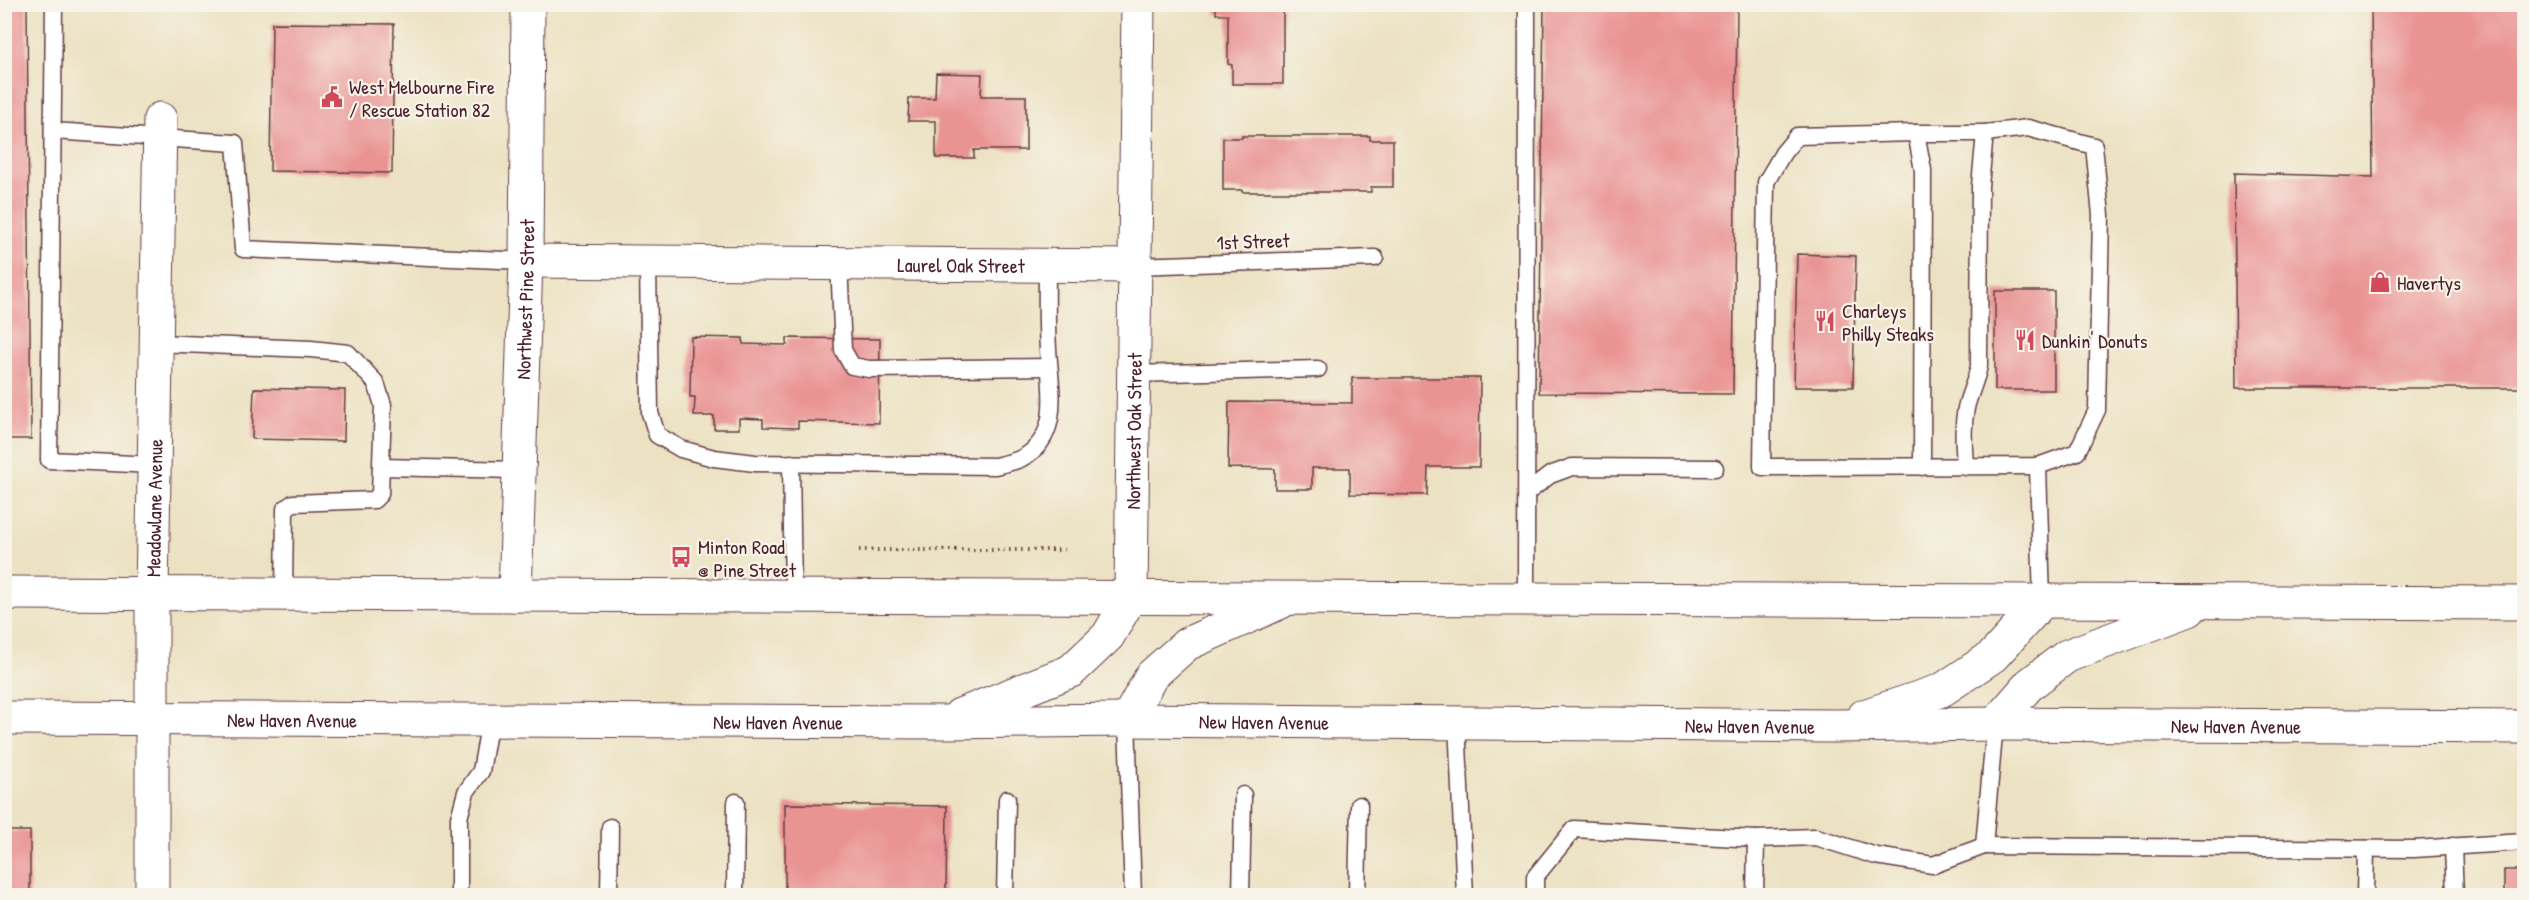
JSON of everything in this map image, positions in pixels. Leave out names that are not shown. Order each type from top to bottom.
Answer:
[{"type":"main road","name":"Northwest Pine Street","points":[[515,594],[526,261],[528,4]]},
{"type":"main road","points":[[1133,266],[1138,4]]},
{"type":"main road","name":"Meadowlane Avenue","points":[[152,896],[152,594],[160,129]]},
{"type":"main road","name":"Laurel Oak Street","points":[[526,261],[1133,266]]},
{"type":"main road","name":"Northwest Oak Street","points":[[1131,596],[1133,266]]},
{"type":"main road","points":[[4,593],[2524,603]]},
{"type":"main road","points":[[942,722],[1071,671],[1108,636],[1131,596]]},
{"type":"main road","points":[[1127,720],[1152,675],[1187,644],[1291,598]]},
{"type":"main road","points":[[1834,726],[1942,690],[1993,656],[2042,602]]},
{"type":"main road","points":[[1995,724],[2030,684],[2067,656],[2211,602]]},
{"type":"main road","name":"New Haven Avenue","points":[[4,718],[942,722],[1127,720],[1834,726],[1995,724],[2524,727]]},
{"type":"lane","points":[[54,4],[50,460],[154,465]]},
{"type":"lane","points":[[1526,599],[1528,492],[1527,4]]},
{"type":"lane","points":[[2028,128],[2094,146],[2101,215],[2097,410],[2077,452],[2038,466],[1762,468],[1766,182],[1783,153],[1797,135],[1985,133],[2028,128]]},
{"type":"lane","points":[[52,131],[160,129],[235,143],[243,249],[526,261]]},
{"type":"lane","points":[[1916,133],[1923,170],[1922,467]]},
{"type":"lane","points":[[1965,467],[1963,430],[1970,394],[1977,380],[1979,366],[1980,186],[1985,133]]},
{"type":"lane","name":"1st Street","points":[[1133,266],[1375,258]]},
{"type":"lane","points":[[648,262],[648,386],[650,413],[657,435],[681,449],[714,458],[791,463],[995,466],[1022,458],[1040,442],[1050,423],[1053,396],[1049,367],[1047,265]]},
{"type":"lane","points":[[839,263],[843,350],[852,366],[869,369],[1049,367]]},
{"type":"lane","points":[[156,343],[311,349],[348,353],[376,382],[383,405],[380,494],[374,500],[293,503],[285,509],[284,594]]},
{"type":"lane","points":[[1132,374],[1318,369]]},
{"type":"lane","points":[[791,463],[793,595]]},
{"type":"lane","points":[[2038,466],[2042,602]]},
{"type":"lane","points":[[1528,492],[1550,475],[1572,467],[1715,468]]},
{"type":"lane","points":[[381,468],[519,470]]},
{"type":"lane","points":[[459,896],[459,818],[466,792],[481,771],[490,720]]},
{"type":"lane","points":[[1127,720],[1133,896]]},
{"type":"lane","points":[[1457,722],[1465,896]]},
{"type":"lane","points":[[1984,846],[1995,724]]},
{"type":"lane","points":[[1241,896],[1243,795]]},
{"type":"lane","points":[[1005,896],[1007,799]]},
{"type":"lane","points":[[735,896],[736,802]]},
{"type":"lane","points":[[1357,896],[1359,805]]},
{"type":"lane","points":[[609,896],[610,827]]},
{"type":"lane","points":[[1535,896],[1535,877],[1574,829],[1756,839],[1816,837],[1876,856],[1933,865],[1984,846],[2366,849],[2524,842]]},
{"type":"lane","points":[[1755,896],[1756,839]]},
{"type":"lane","points":[[2454,846],[2455,896]]},
{"type":"lane","points":[[2365,896],[2366,849]]},
{"type":"path","points":[[859,550],[1065,550]]},
{"type":"building","points":[[1216,4],[1283,4],[1283,84],[1232,84],[1232,65],[1228,64],[1228,15],[1216,14]]},
{"type":"building","points":[[1544,4],[1737,4],[1733,394],[1539,393]]},
{"type":"building","name":"Havertys","points":[[2371,4],[2524,4],[2524,388],[2236,388],[2234,173],[2373,177]]},
{"type":"building","points":[[4,5],[27,5],[31,439],[4,439]]},
{"type":"building","name":"West Melbourne Fire / Rescue Station 82","points":[[272,23],[394,24],[392,173],[270,171]]},
{"type":"building","points":[[936,73],[982,74],[981,96],[1026,96],[1026,150],[974,150],[974,158],[936,158],[936,121],[908,121],[909,98],[935,98]]},
{"type":"building","points":[[1242,136],[1370,136],[1370,140],[1393,140],[1393,187],[1371,187],[1371,192],[1223,190],[1223,138],[1242,138]]},
{"type":"building","name":"Charleys Philly Steaks","points":[[1797,254],[1856,256],[1853,387],[1794,387]]},
{"type":"building","name":"Dunkin' Donuts","points":[[1995,291],[2054,291],[2054,390],[1995,390]]},
{"type":"building","points":[[691,337],[743,338],[743,344],[787,345],[787,338],[880,339],[879,423],[798,421],[798,428],[763,427],[763,419],[739,418],[739,429],[714,429],[714,416],[694,416],[695,397],[690,397]]},
{"type":"building","points":[[1352,378],[1480,378],[1479,467],[1428,467],[1427,495],[1350,494],[1350,468],[1312,468],[1312,489],[1275,489],[1275,469],[1228,468],[1229,402],[1352,403]]},
{"type":"building","points":[[254,388],[345,390],[344,441],[252,439]]},
{"type":"building","points":[[785,804],[947,806],[946,896],[785,896]]},
{"type":"building","points":[[4,831],[30,831],[30,896],[4,896]]},
{"type":"building","points":[[2504,870],[2524,870],[2524,896],[2504,896]]},
{"type":"place","name":"West Melbourne Fire / Rescue Station 82","points":[[332,97]]},
{"type":"place","name":"Havertys","points":[[2380,282]]},
{"type":"place","name":"Charleys Philly Steaks","points":[[1825,321]]},
{"type":"place","name":"Dunkin' Donuts","points":[[2025,340]]},
{"type":"place","name":"Minton Road @ Pine Street","points":[[681,557]]}]
